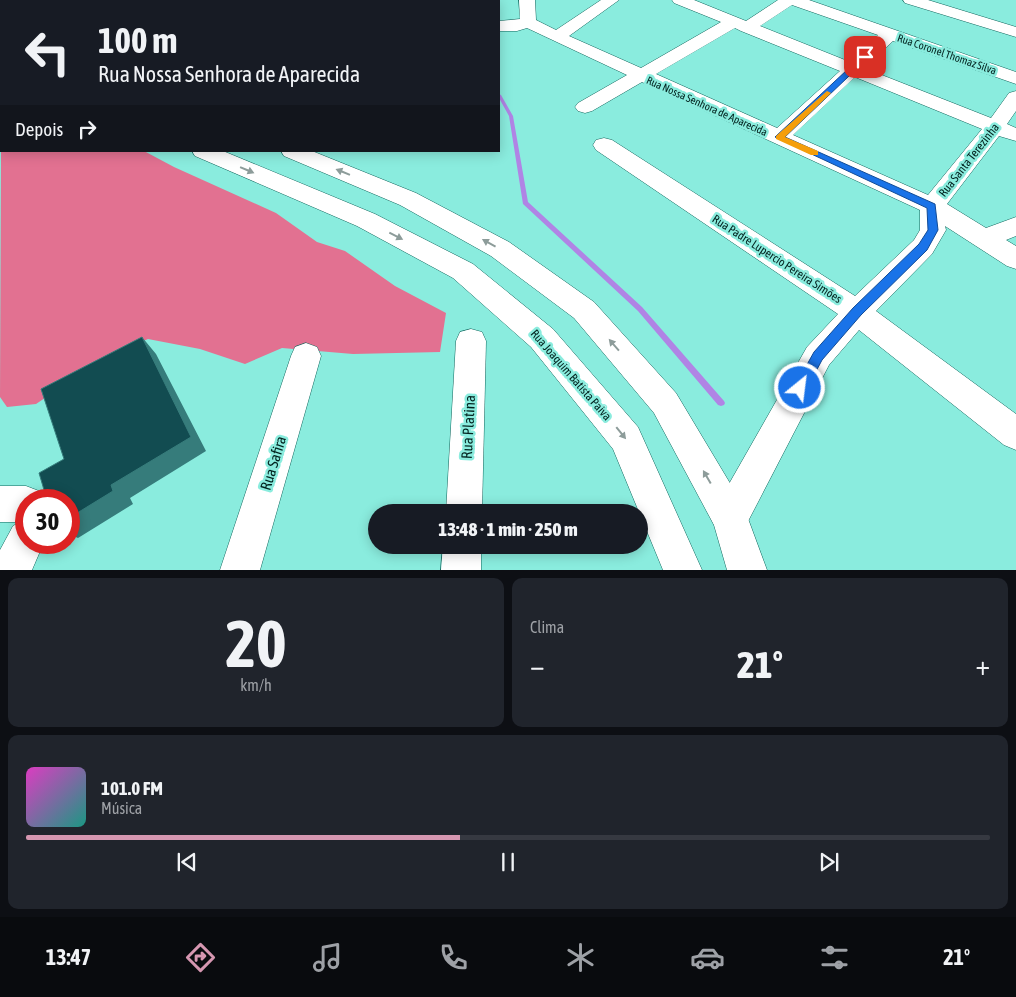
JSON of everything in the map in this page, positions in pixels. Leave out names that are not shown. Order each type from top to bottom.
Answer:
[{"type":"street","points":[[500,26],[517,26],[528,22],[527,0]]},
{"type":"street","points":[[557,37],[611,0]]},
{"type":"street","points":[[680,0],[1016,135]]},
{"type":"street","points":[[585,107],[640,76],[789,0]]},
{"type":"street","name":"Rua Coronel Thomaz Silva","points":[[794,0],[1016,78]]},
{"type":"street","points":[[911,0],[1016,32]]},
{"type":"street","name":"Rua Nossa Senhora de Aparecida","points":[[528,22],[640,76],[932,206],[1016,259]]},
{"type":"street","points":[[779,137],[890,34]]},
{"type":"street","name":"Rua Santa Terezinha","points":[[730,518],[818,356],[857,312],[923,247],[933,230],[932,206],[1016,97]]},
{"type":"street","name":"Rua Padre Lupercio Pereira Simões","points":[[604,145],[857,312],[1016,434]]},
{"type":"street","name":"Rua Joaquim Batista Paiva","points":[[204,152],[366,220],[463,271],[542,338],[626,438],[683,570]]},
{"type":"street","points":[[294,152],[408,199],[500,249],[584,310],[664,403],[730,518],[747,570]]},
{"type":"street","points":[[985,239],[1016,226]]},
{"type":"street","name":"Rua Platina","points":[[464,504],[472,341]]},
{"type":"street","name":"Rua Safira","points":[[240,570],[306,356]]},
{"type":"street","points":[[0,504],[15,504]]},
{"type":"street","points":[[11,570],[19,554]]},
{"type":"street","points":[[461,570],[462,554]]},
{"type":"shaded area","points":[[1,152],[146,152],[174,167],[276,213],[317,242],[345,251],[395,286],[446,313],[440,352],[353,354],[282,348],[245,364],[200,349],[148,339],[106,357],[36,404],[7,407],[0,397]]},
{"type":"building","points":[[142,337],[191,437],[111,485],[113,491],[80,511],[80,489],[44,489],[39,473],[64,459],[41,389]]},
{"type":"waterway","points":[[500,97],[511,116],[525,203],[640,309],[721,403]]},
{"type":"slow traffic","points":[[814,153],[779,137],[827,93]]},
{"type":"route","points":[[800,388],[818,356],[857,312],[923,247],[933,230],[932,206],[779,137],[865,57]]}]
